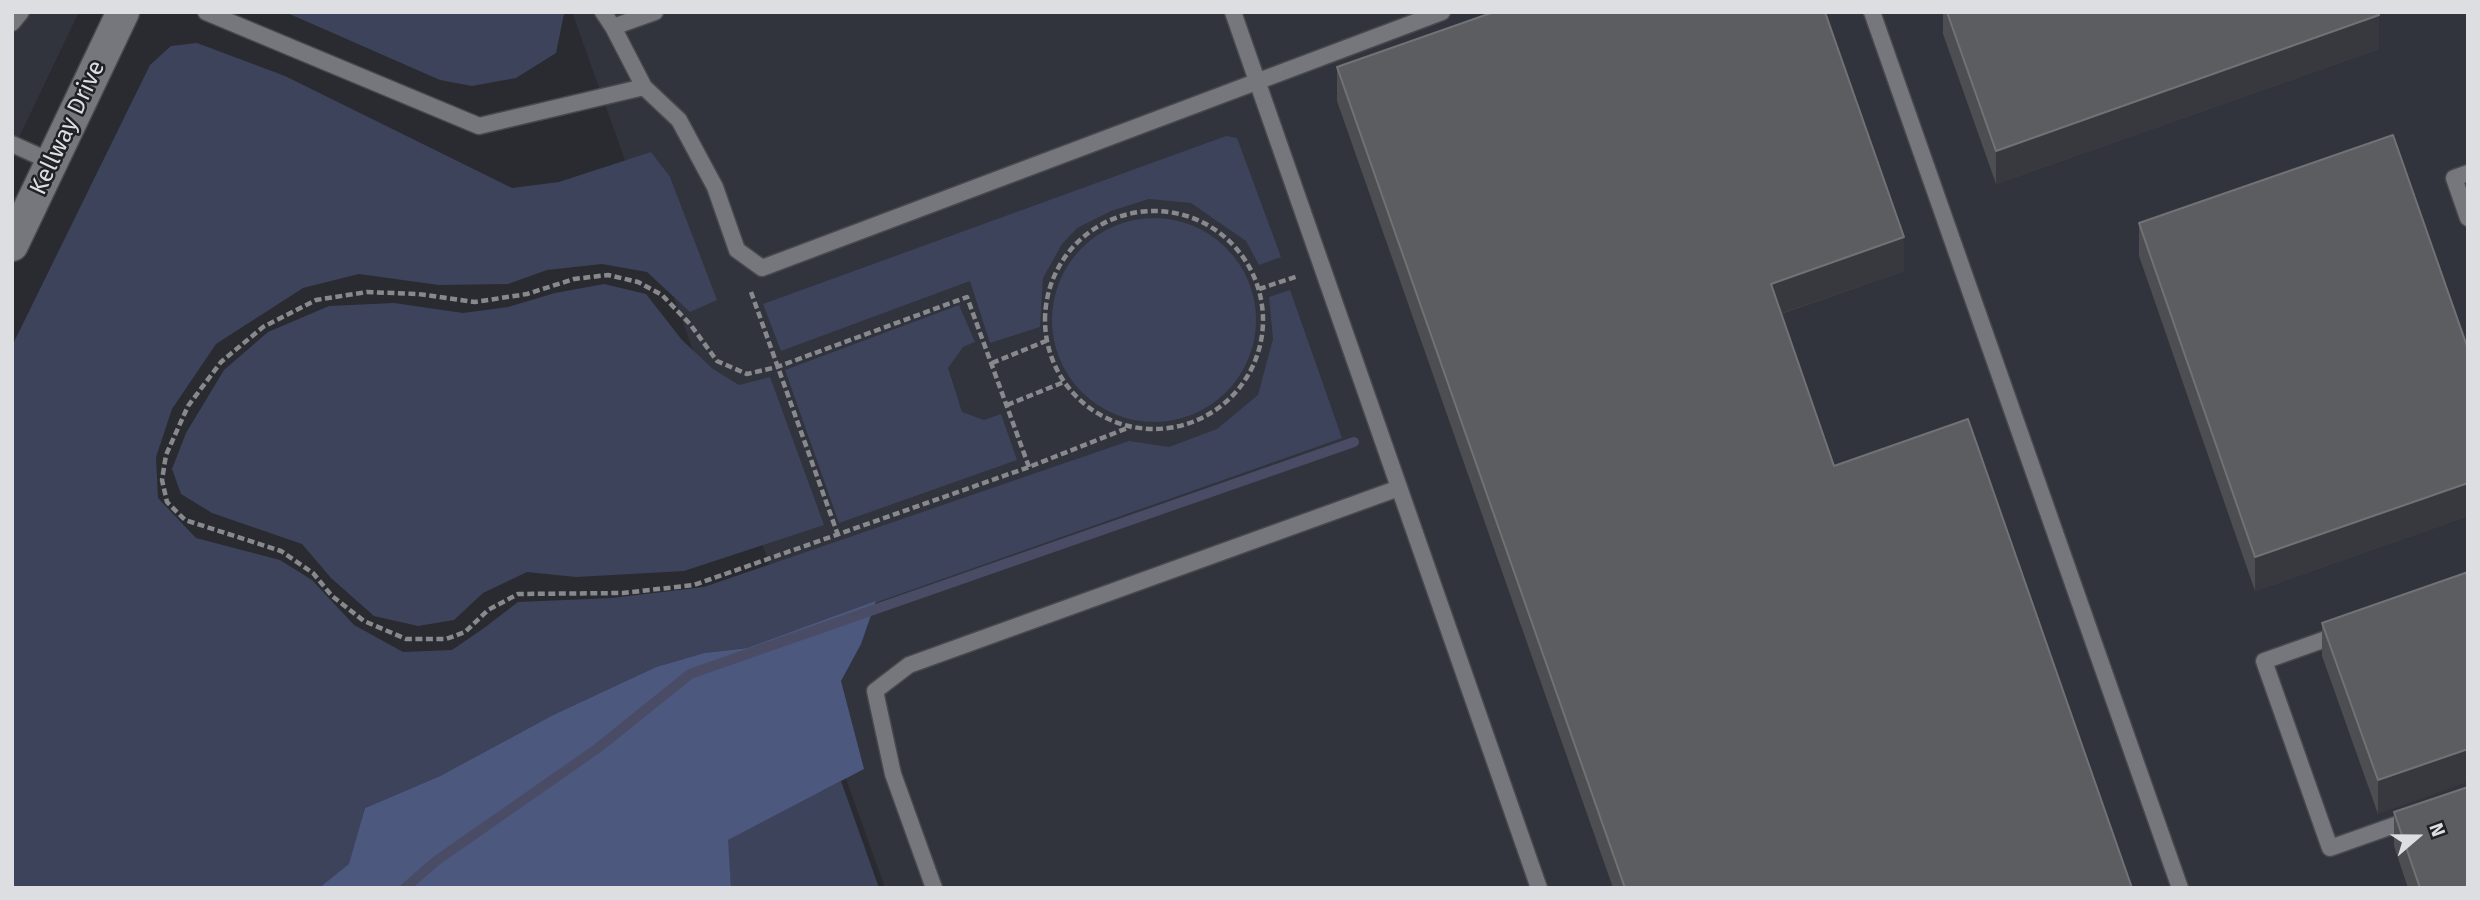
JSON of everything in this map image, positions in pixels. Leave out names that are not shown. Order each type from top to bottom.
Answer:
[{"type":"street","name":"Kellway Drive","points":[[12,245],[123,12]]},
{"type":"lane","points":[[12,23],[21,12]]},
{"type":"lane","points":[[206,12],[479,125],[644,87]]},
{"type":"lane","points":[[603,12],[644,87],[680,120],[715,187],[737,250],[762,268],[1442,12]]},
{"type":"lane","points":[[613,27],[655,12]]},
{"type":"lane","points":[[1233,12],[1539,888]]},
{"type":"lane","points":[[1872,12],[2180,888]]},
{"type":"lane","points":[[12,144],[52,162]]},
{"type":"lane","points":[[2468,173],[2454,178],[2468,218]]},
{"type":"lane","points":[[934,888],[893,774],[875,691],[909,665],[1399,488]]},
{"type":"lane","points":[[2353,629],[2264,661],[2330,848],[2430,812]]},
{"type":"path","points":[[1161,210],[1194,218],[1222,234],[1245,259],[1259,289],[1263,322],[1258,354],[1244,383],[1222,407],[1194,423],[1162,430],[1130,427],[1104,418],[1082,403],[1064,382],[1053,363],[1046,341],[1045,307],[1053,275],[1071,247],[1097,226],[1128,213],[1161,210]]},
{"type":"path","points":[[737,250],[776,367],[838,535]]},
{"type":"path","points":[[1259,289],[1323,267]]},
{"type":"path","points":[[1029,467],[967,297],[776,367],[747,374],[717,360],[690,324],[662,295],[638,282],[608,275],[574,279],[527,294],[475,302],[367,292],[316,300],[263,327],[221,362],[188,406],[166,455],[162,480],[167,502],[185,520],[281,551],[313,573],[332,596],[364,621],[406,639],[446,639],[465,632],[488,610],[518,594],[623,593],[694,586],[1029,467],[1130,427]]},
{"type":"path","points":[[992,363],[1046,341]]},
{"type":"path","points":[[1007,405],[1064,382]]},
{"type":"shaded area","points":[[12,12],[79,12],[12,152]]},
{"type":"shaded area","points":[[285,12],[564,14],[556,53],[516,78],[472,86],[440,80]]},
{"type":"shaded area","points":[[572,12],[2468,12],[2468,888],[885,888]]},
{"type":"shaded area","points":[[197,43],[285,76],[512,188],[559,182],[651,152],[670,177],[717,300],[690,312],[647,272],[602,264],[547,270],[508,284],[439,285],[359,274],[303,288],[216,344],[172,409],[156,457],[158,498],[196,538],[280,560],[312,580],[354,625],[403,652],[452,650],[518,602],[612,598],[704,587],[1129,441],[1169,447],[1217,429],[1258,395],[1273,339],[1269,297],[1290,290],[1342,438],[747,648],[704,653],[656,667],[553,715],[440,776],[365,808],[350,864],[319,888],[12,888],[12,346],[150,65],[171,46]]},
{"type":"shaded area","points":[[1226,136],[1237,138],[1281,257],[1259,265],[1246,241],[1191,203],[1149,199],[1111,211],[1077,228],[1062,244],[1043,278],[1040,327],[990,343],[970,281],[781,351],[763,304]]},
{"type":"shaded area","points":[[1154,218],[1193,226],[1211,235],[1226,248],[1239,263],[1248,281],[1256,320],[1248,359],[1239,377],[1226,392],[1211,405],[1193,414],[1154,422],[1115,414],[1097,405],[1082,392],[1069,377],[1060,359],[1052,320],[1060,281],[1069,263],[1082,248],[1097,235],[1115,226]]},
{"type":"shaded area","points":[[604,284],[646,294],[682,340],[713,369],[739,385],[770,377],[824,525],[684,571],[576,577],[527,572],[483,593],[454,620],[418,626],[374,616],[331,578],[302,544],[212,513],[181,494],[172,469],[186,433],[224,370],[268,332],[329,306],[394,303],[463,313],[508,307],[555,293]]},
{"type":"shaded area","points":[[959,305],[975,342],[963,347],[948,368],[962,412],[984,420],[1001,414],[1017,460],[839,523],[785,370]]},
{"type":"shaded area","points":[[876,601],[861,644],[841,681],[864,769],[728,840],[731,888],[319,888],[349,864],[365,808],[440,776],[553,715],[656,667],[704,653],[747,648]]},
{"type":"shaded area","points":[[841,781],[879,888],[731,888],[727,840]]},
{"type":"building","points":[[1494,12],[1825,12],[1904,237],[1771,284],[1834,466],[1968,419],[2132,888],[1625,888],[1337,67]]},
{"type":"building","points":[[1947,12],[2378,12],[2379,15],[1996,151]]},
{"type":"building","points":[[2393,135],[2468,349],[2468,483],[2255,557],[2139,223]]},
{"type":"building","points":[[2468,572],[2468,749],[2378,780],[2322,623]]},
{"type":"building","points":[[2468,787],[2468,888],[2420,888],[2394,812]]},
{"type":"waterway","points":[[405,888],[436,861],[598,748],[690,674],[1354,442]]}]
